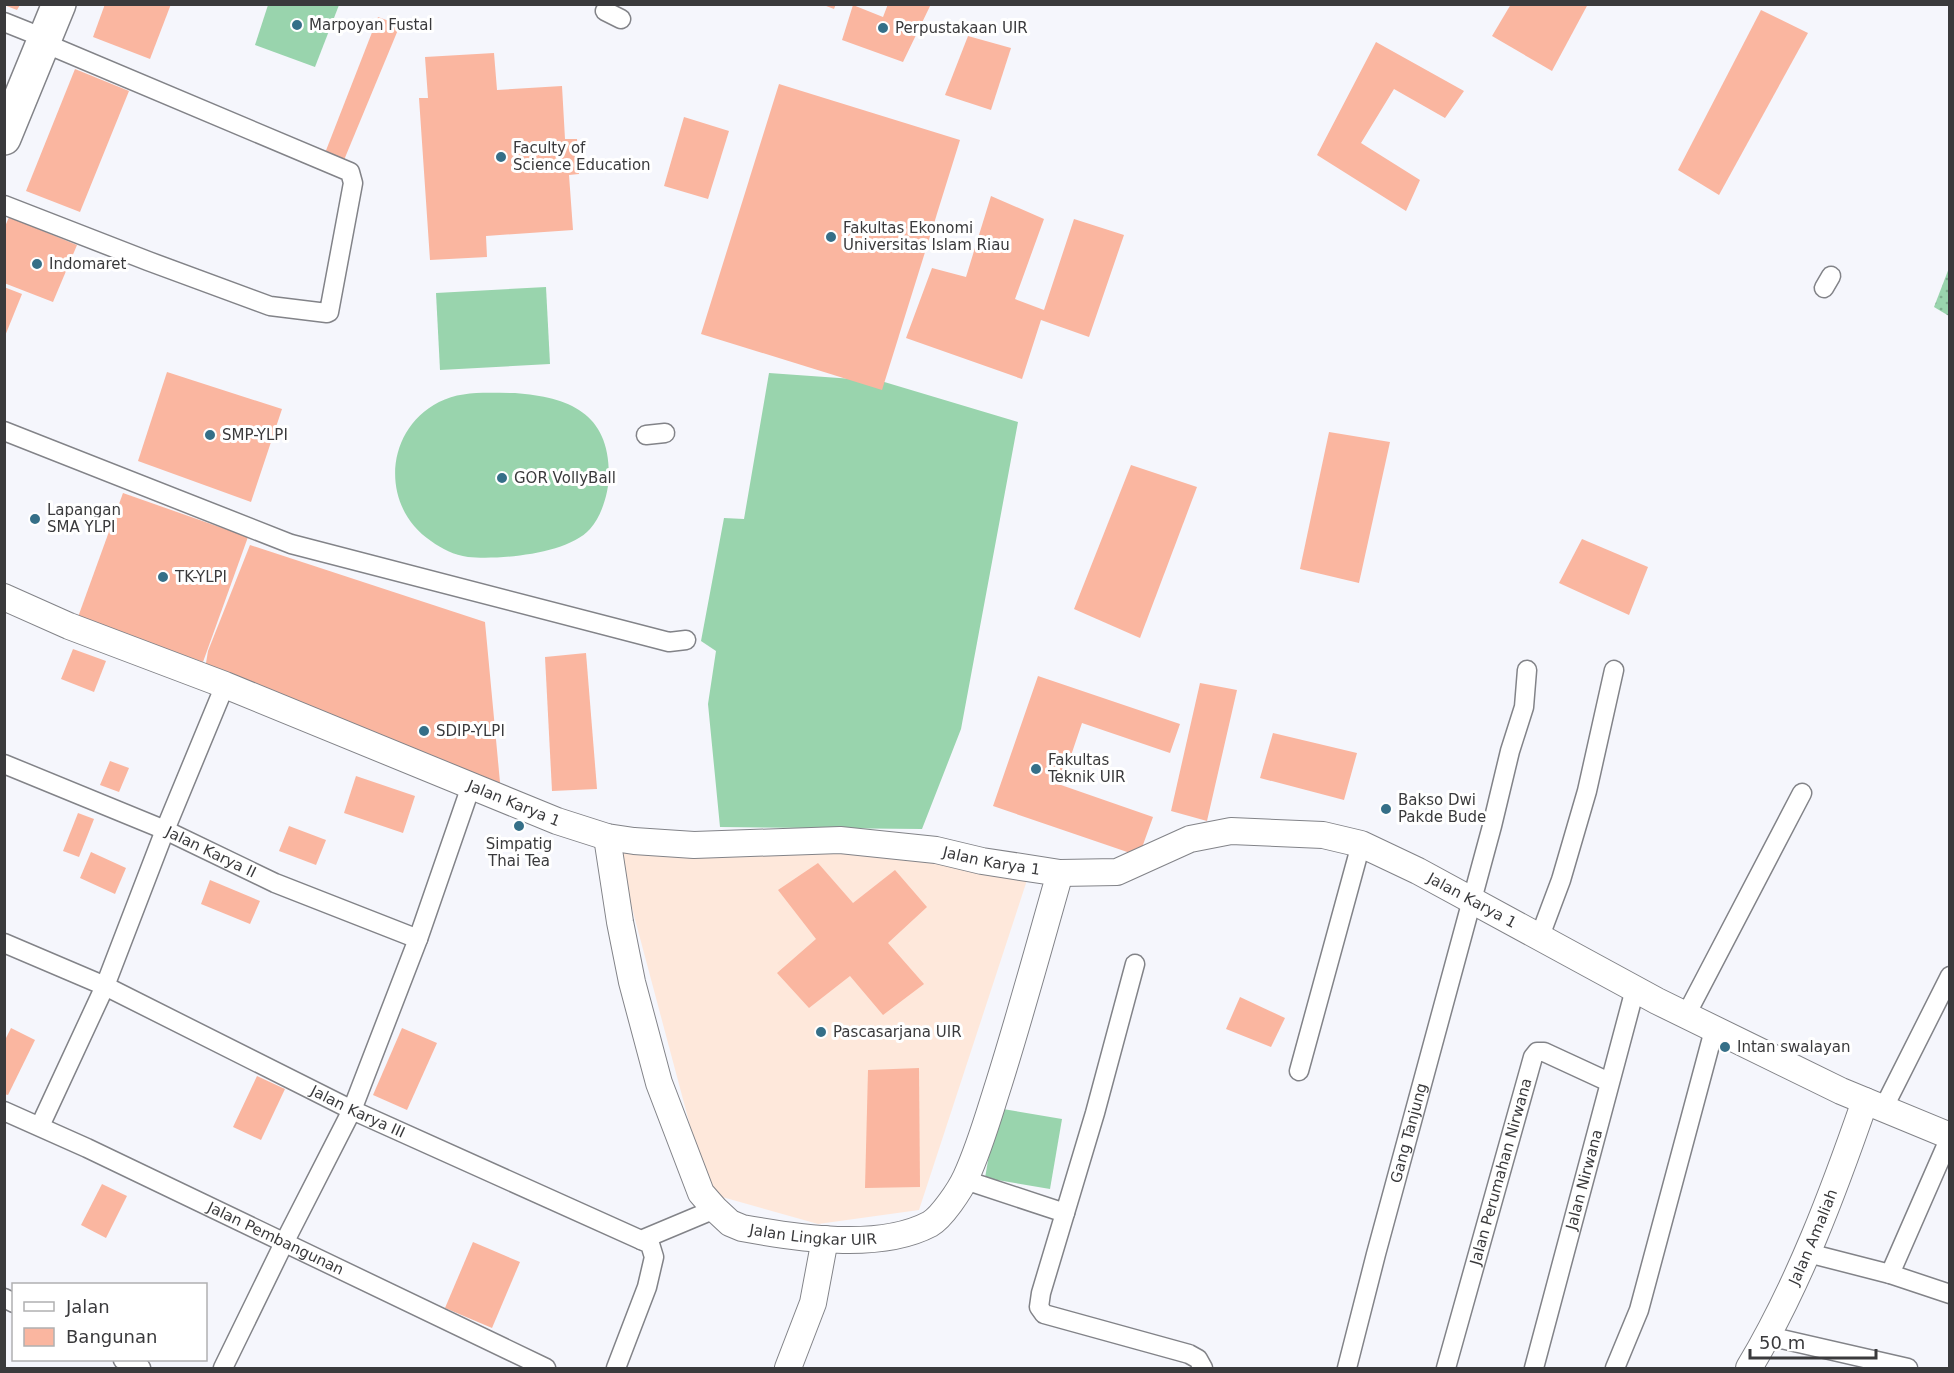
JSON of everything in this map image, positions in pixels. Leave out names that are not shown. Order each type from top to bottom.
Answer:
[{"type":"highway","points":[[4,89],[29,25],[59,4]]},
{"type":"highway","points":[[4,138],[29,25]]},
{"type":"street","points":[[4,205],[270,306],[327,313],[353,183],[350,172],[29,25]]},
{"type":"street","points":[[4,431],[291,544],[669,642],[686,640]]},
{"type":"street","points":[[646,435],[665,433]]},
{"type":"street","name":"Jalan Karya 1","points":[[4,597],[69,626],[225,685],[557,821],[607,837],[694,845],[840,840],[936,850],[982,861],[1059,873],[1118,872],[1190,839],[1231,831],[1323,835],[1360,844],[1419,871],[1714,1030],[1874,1105],[1950,1137]]},
{"type":"street","name":"Gang Tanjung","points":[[1347,1368],[1510,751],[1524,707],[1527,670]]},
{"type":"street","points":[[1540,936],[1561,880],[1587,791],[1614,670]]},
{"type":"street","points":[[40,1126],[105,986],[165,830],[225,685]]},
{"type":"street","name":"Jalan Karya II","points":[[4,764],[165,830],[275,883],[418,939]]},
{"type":"street","points":[[223,1368],[352,1110],[418,939],[471,786]]},
{"type":"street","points":[[1686,1015],[1802,793]]},
{"type":"street","name":"Jalan Lingkar UIR","points":[[607,837],[632,982],[659,1083],[701,1192],[730,1223],[742,1228],[825,1239],[900,1236],[932,1223],[949,1204],[965,1180],[977,1151],[1020,1015],[1059,873]]},
{"type":"street","points":[[1299,1071],[1360,844]]},
{"type":"street","name":"Jalan Karya III","points":[[4,943],[105,986],[352,1110],[641,1240]]},
{"type":"street","points":[[1135,964],[1095,1113],[1041,1293],[1040,1311],[1189,1354],[1198,1359],[1203,1368]]},
{"type":"street","points":[[1874,1105],[1950,976]]},
{"type":"street","name":"Jalan Nirwana","points":[[1534,1368],[1635,989]]},
{"type":"street","points":[[1615,1368],[1639,1310],[1714,1030]]},
{"type":"street","name":"Jalan Perumahan Nirwana","points":[[1446,1368],[1533,1057],[1537,1052],[1544,1052],[1609,1082]]},
{"type":"street","name":"Jalan Amaliah","points":[[1749,1368],[1768,1336],[1808,1253],[1874,1105]]},
{"type":"street","name":"Jalan Pembangunan","points":[[4,1111],[40,1126],[546,1368]]},
{"type":"street","points":[[1890,1274],[1950,1137]]},
{"type":"street","points":[[965,1180],[1065,1213]]},
{"type":"street","points":[[641,1240],[715,1209]]},
{"type":"street","points":[[788,1368],[813,1304],[825,1239]]},
{"type":"street","points":[[616,1368],[647,1287],[654,1257],[650,1244],[641,1240]]},
{"type":"street","points":[[1808,1253],[1890,1274],[1950,1293]]},
{"type":"street","points":[[1768,1336],[1905,1368]]},
{"type":"street","points":[[127,1361],[141,1368]]},
{"type":"shaded area","name":"Pascasarjana UIR","points":[[840,840],[1030,871],[919,1210],[818,1224],[708,1193],[616,848]]},
{"type":"green space","name":"Marpoyan Fustal","points":[[268,5],[339,5],[315,67],[255,45]]},
{"type":"green space","points":[[1949,268],[1949,316],[1934,307]]},
{"type":"green space","points":[[546,287],[550,364],[440,370],[436,293]]},
{"type":"green space","points":[[769,373],[881,381],[1018,422],[961,729],[922,829],[720,827],[708,704],[716,651],[701,641],[724,518],[744,519]]},
{"type":"green space","name":"GOR VollyBall","points":[[467,394],[535,395],[568,404],[582,412],[593,423],[602,436],[607,453],[609,474],[601,510],[594,524],[580,538],[550,550],[533,554],[482,558],[453,553],[431,541],[414,526],[403,509],[397,489],[395,469],[399,449],[407,431],[421,415],[439,402]]},
{"type":"green space","points":[[997,1108],[1062,1119],[1050,1189],[985,1178]]},
{"type":"building","points":[[105,4],[171,4],[150,59],[93,37]]},
{"type":"building","points":[[821,4],[836,4],[834,9]]},
{"type":"building","name":"Perpustakaan UIR","points":[[888,4],[931,4],[903,62],[842,40],[853,5],[883,17]]},
{"type":"building","points":[[1511,4],[1588,4],[1552,71],[1492,36]]},
{"type":"building","points":[[4,5],[20,5],[17,10]]},
{"type":"building","points":[[1761,10],[1808,33],[1719,195],[1678,170]]},
{"type":"building","points":[[378,17],[400,25],[344,160],[325,153]]},
{"type":"building","points":[[968,36],[1011,48],[991,110],[945,95]]},
{"type":"building","points":[[1376,42],[1464,91],[1445,118],[1394,89],[1361,143],[1420,180],[1406,211],[1317,155]]},
{"type":"building","name":"Faculty of Science Education","points":[[494,53],[497,90],[562,86],[565,139],[577,139],[579,174],[569,175],[573,230],[486,236],[487,257],[430,260],[419,98],[428,98],[425,57]]},
{"type":"building","points":[[75,69],[129,91],[80,212],[26,191]]},
{"type":"building","name":"Fakultas Ekonomi Universitas Islam Riau","points":[[779,84],[960,140],[882,390],[701,334]]},
{"type":"building","points":[[684,117],[729,131],[708,199],[664,186]]},
{"type":"building","points":[[991,196],[1044,219],[1015,299],[1044,310],[1074,219],[1124,235],[1089,337],[1041,320],[1022,379],[906,338],[932,268],[966,277]]},
{"type":"building","name":"Indomaret","points":[[9,217],[77,245],[53,302],[4,283],[4,229]]},
{"type":"building","points":[[4,287],[22,294],[5,336],[4,336]]},
{"type":"building","name":"SMP-YLPI","points":[[167,372],[282,409],[251,502],[138,461]]},
{"type":"building","points":[[1329,432],[1390,442],[1359,583],[1300,569]]},
{"type":"building","points":[[1131,465],[1197,487],[1140,638],[1074,609]]},
{"type":"building","name":"TK-YLPI","points":[[123,493],[248,537],[203,662],[78,617]]},
{"type":"building","points":[[1582,539],[1648,567],[1629,615],[1559,583]]},
{"type":"building","name":"SDIP-YLPI","points":[[250,545],[485,622],[501,793],[205,669],[208,651]]},
{"type":"building","points":[[73,649],[106,661],[94,692],[61,679]]},
{"type":"building","points":[[586,653],[597,789],[552,791],[545,657]]},
{"type":"building","name":"Fakultas Teknik UIR","points":[[1038,676],[1180,724],[1170,753],[1082,723],[1061,785],[1153,817],[1139,856],[993,806]]},
{"type":"building","points":[[1200,683],[1237,690],[1207,821],[1171,811]]},
{"type":"building","points":[[1273,733],[1357,753],[1344,800],[1260,778]]},
{"type":"building","points":[[110,761],[129,768],[119,792],[100,785]]},
{"type":"building","points":[[356,776],[415,796],[403,833],[344,813]]},
{"type":"building","points":[[78,813],[94,819],[79,857],[63,851]]},
{"type":"building","points":[[289,826],[326,840],[316,865],[279,851]]},
{"type":"building","points":[[91,852],[126,868],[115,894],[80,878]]},
{"type":"building","points":[[818,863],[853,903],[895,870],[927,907],[888,943],[924,984],[883,1015],[850,976],[809,1008],[777,973],[816,939],[778,890]]},
{"type":"building","points":[[210,880],[260,901],[250,924],[201,904]]},
{"type":"building","points":[[1240,997],[1285,1018],[1271,1047],[1226,1029]]},
{"type":"building","points":[[11,1028],[35,1040],[8,1095],[4,1094],[4,1042]]},
{"type":"building","points":[[402,1028],[437,1043],[407,1110],[373,1095]]},
{"type":"building","points":[[919,1068],[920,1187],[865,1188],[868,1070]]},
{"type":"building","points":[[257,1076],[285,1089],[261,1140],[233,1127]]},
{"type":"building","points":[[102,1184],[127,1196],[106,1238],[81,1225]]},
{"type":"building","points":[[473,1242],[520,1262],[492,1328],[445,1308]]},
{"type":"place","name":"Marpoyan Fustal","points":[[297,25]]},
{"type":"place","name":"Perpustakaan UIR","points":[[883,28]]},
{"type":"place","name":"Faculty of Science Education","points":[[501,157]]},
{"type":"place","name":"Fakultas Ekonomi Universitas Islam Riau","points":[[831,237]]},
{"type":"place","name":"Indomaret","points":[[37,264]]},
{"type":"place","name":"SMP-YLPI","points":[[210,435]]},
{"type":"place","name":"GOR VollyBall","points":[[502,478]]},
{"type":"place","name":"Lapangan SMA YLPI","points":[[35,519]]},
{"type":"place","name":"TK-YLPI","points":[[163,577]]},
{"type":"place","name":"SDIP-YLPI","points":[[424,731]]},
{"type":"place","name":"Fakultas Teknik UIR","points":[[1036,769]]},
{"type":"place","name":"Bakso Dwi Pakde Bude","points":[[1386,809]]},
{"type":"place","name":"Simpatig Thai Tea","points":[[519,826]]},
{"type":"place","name":"Pascasarjana UIR","points":[[821,1032]]},
{"type":"place","name":"Intan swalayan","points":[[1725,1047]]}]
